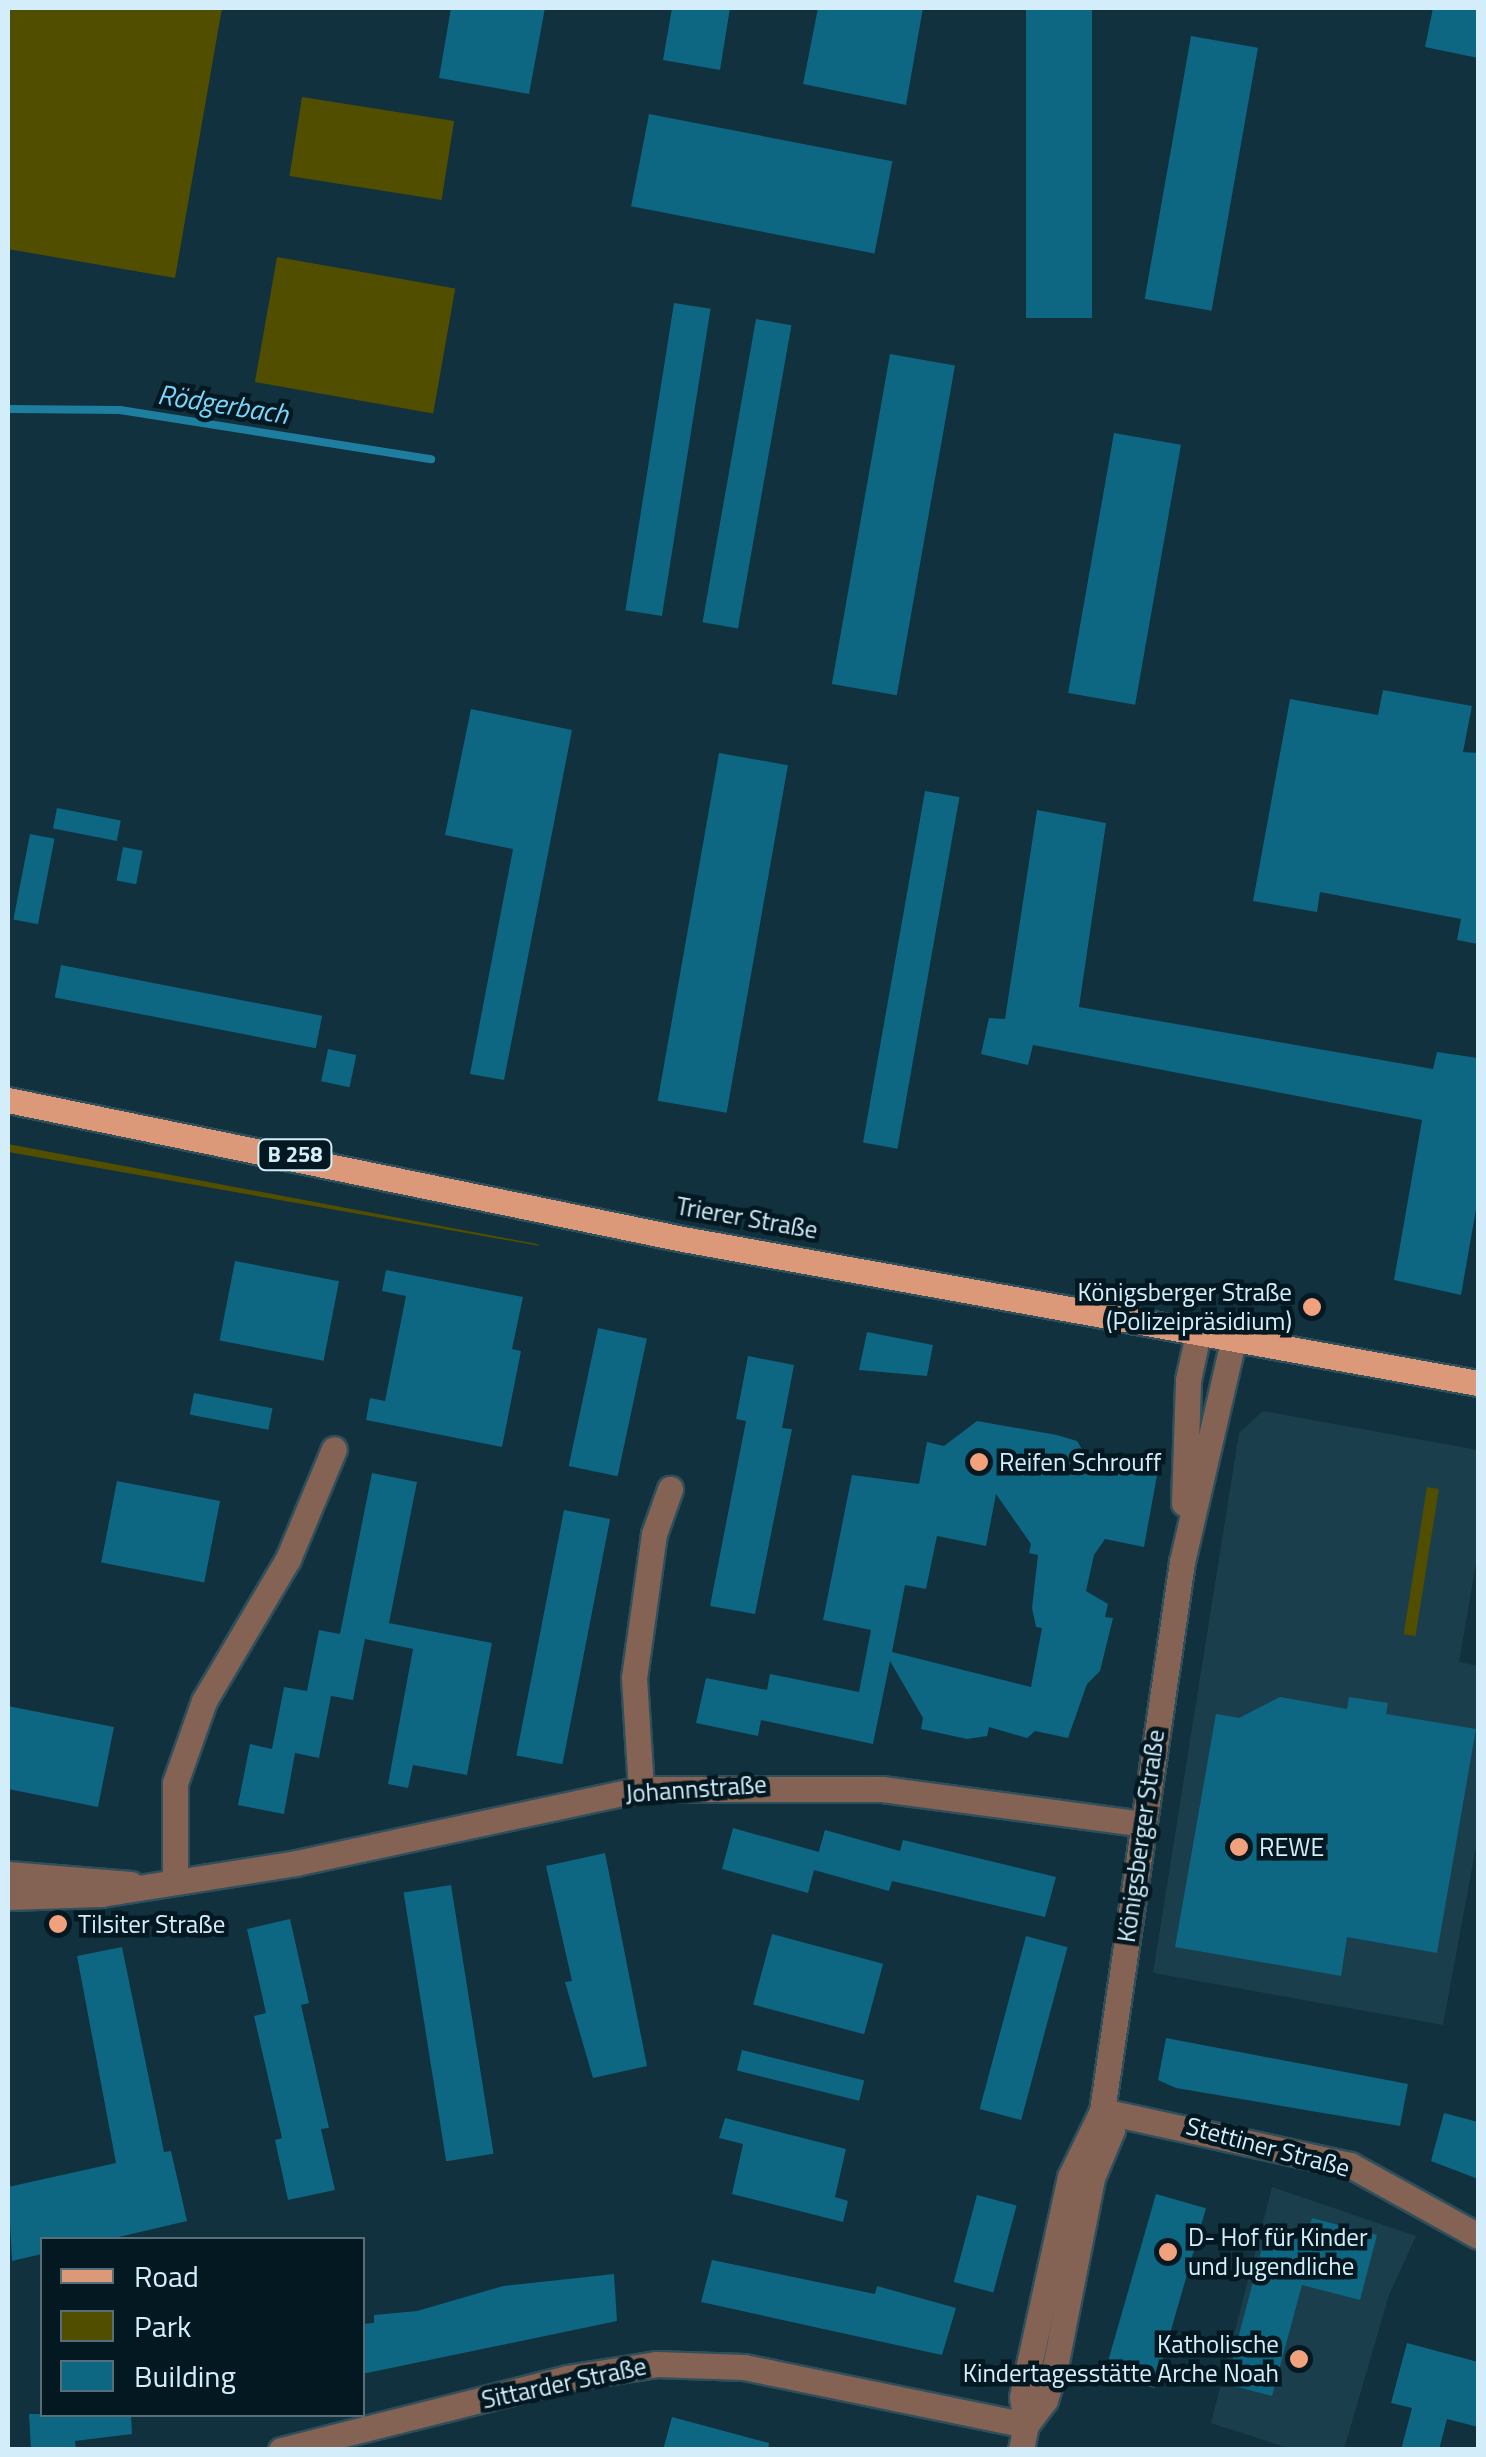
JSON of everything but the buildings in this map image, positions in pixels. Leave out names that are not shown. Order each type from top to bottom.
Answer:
[{"type":"main road","name":"Trierer Straße","points":[[8,1100],[683,1238],[1199,1329],[1478,1384]]},
{"type":"street","name":"Königsberger Straße","points":[[1182,1562],[1188,1380],[1199,1329]]},
{"type":"street","name":"Königsberger Straße","points":[[1024,2437],[1022,2397],[1070,2177],[1102,2111],[1182,1562],[1234,1336]]},
{"type":"street","points":[[176,1879],[174,1783],[204,1701],[288,1559],[334,1449]]},
{"type":"street","points":[[641,1789],[634,1678],[654,1534],[670,1489]]},
{"type":"street","name":"Johannstraße","points":[[8,1897],[101,1894],[136,1885],[296,1863],[641,1789],[882,1789],[1142,1824]]},
{"type":"street","name":"Johannstraße","points":[[8,1874],[98,1876],[136,1885]]},
{"type":"street","name":"Stettiner Straße","points":[[1102,2111],[1186,2124],[1350,2165],[1478,2236]]},
{"type":"street","name":"Sittarder Straße","points":[[281,2450],[567,2378],[656,2364],[744,2368],[1024,2437]]},
{"type":"shaded area","points":[[1263,1411],[1478,1450],[1478,1552],[1459,1662],[1478,1666],[1478,1836],[1443,2025],[1153,1973],[1239,1433]]},
{"type":"shaded area","name":"Katholische Kindertagesstätte Arche Noah","points":[[1272,2187],[1416,2236],[1389,2295],[1344,2449],[1291,2449],[1211,2423]]},
{"type":"green space","points":[[8,8],[222,8],[175,278],[8,249]]},
{"type":"green space","points":[[302,97],[454,121],[442,200],[289,176]]},
{"type":"green space","points":[[277,257],[455,288],[433,414],[255,382]]},
{"type":"green space","points":[[8,1144],[537,1244],[540,1246],[8,1152]]},
{"type":"green space","points":[[1427,1487],[1439,1489],[1416,1636],[1404,1634]]},
{"type":"waterway","name":"Rödgerbach","points":[[8,409],[120,410],[431,459]]},
{"type":"place","name":"Königsberger Straße (Polizeipräsidium)","points":[[1312,1307]]},
{"type":"place","name":"Reifen Schrouff","points":[[979,1462]]},
{"type":"place","name":"REWE","points":[[1239,1847]]},
{"type":"place","name":"Tilsiter Straße","points":[[58,1924]]},
{"type":"place","name":"D- Hof für Kinder und Jugendliche","points":[[1168,2252]]},
{"type":"place","name":"Katholische Kindertagesstätte Arche Noah","points":[[1299,2359]]}]
